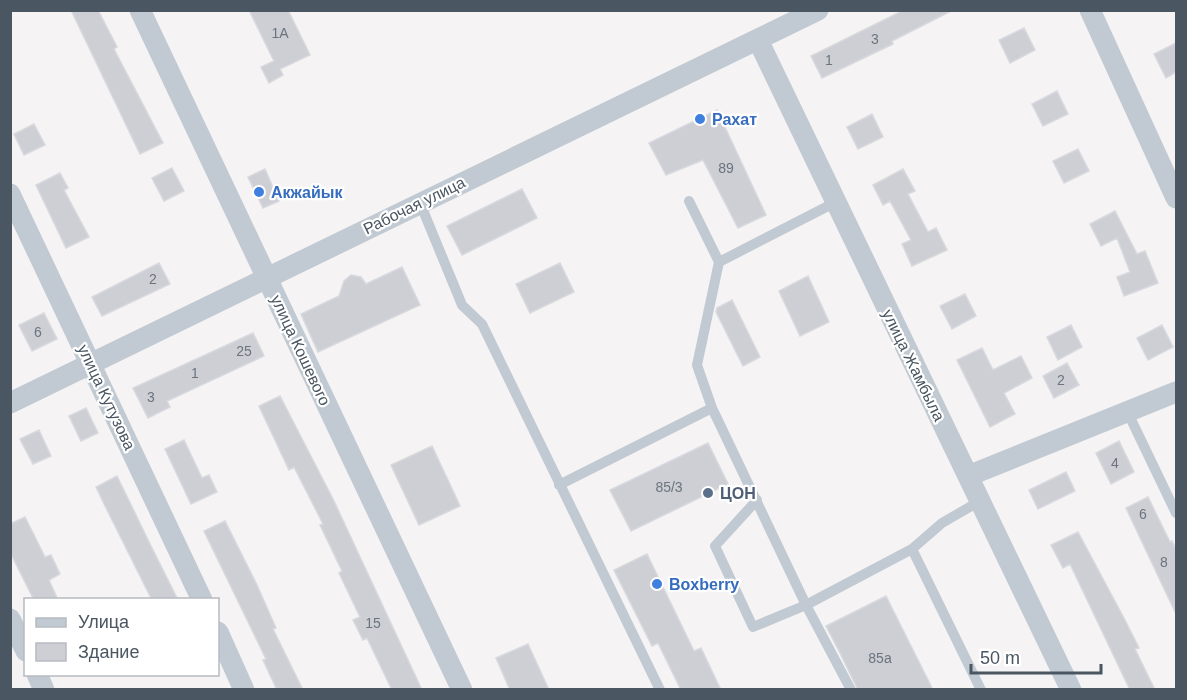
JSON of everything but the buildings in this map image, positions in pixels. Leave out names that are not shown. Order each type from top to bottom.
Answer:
[{"type":"street","name":"улица Кошевого","points":[[140,10],[462,690]]},
{"type":"street","name":"Рабочая улица","points":[[10,402],[818,10]]},
{"type":"street","points":[[1090,10],[1176,198]]},
{"type":"street","name":"улица Жамбыла","points":[[758,40],[1071,690]]},
{"type":"street","name":"улица Кутузова","points":[[10,194],[201,598]]},
{"type":"street","points":[[968,476],[1176,392]]},
{"type":"street","points":[[10,619],[24,647]]},
{"type":"street","points":[[219,634],[244,690]]},
{"type":"street","points":[[37,676],[44,690]]},
{"type":"lane","points":[[689,201],[719,262],[696,365],[712,408],[806,605],[851,690]]},
{"type":"lane","points":[[420,202],[462,305],[482,324],[660,690]]},
{"type":"lane","points":[[719,262],[836,202]]},
{"type":"lane","points":[[559,485],[712,408]]},
{"type":"lane","points":[[1126,411],[1176,513]]},
{"type":"lane","points":[[757,500],[715,546],[753,627],[806,605],[912,549],[942,523],[980,501]]},
{"type":"lane","points":[[912,549],[981,690]]},
{"type":"place","name":"Рахат","points":[[700,119]]},
{"type":"place","name":"Акжайык","points":[[259,192]]},
{"type":"place","name":"ЦОН","points":[[708,493]]},
{"type":"place","name":"Boxberry","points":[[657,584]]}]
